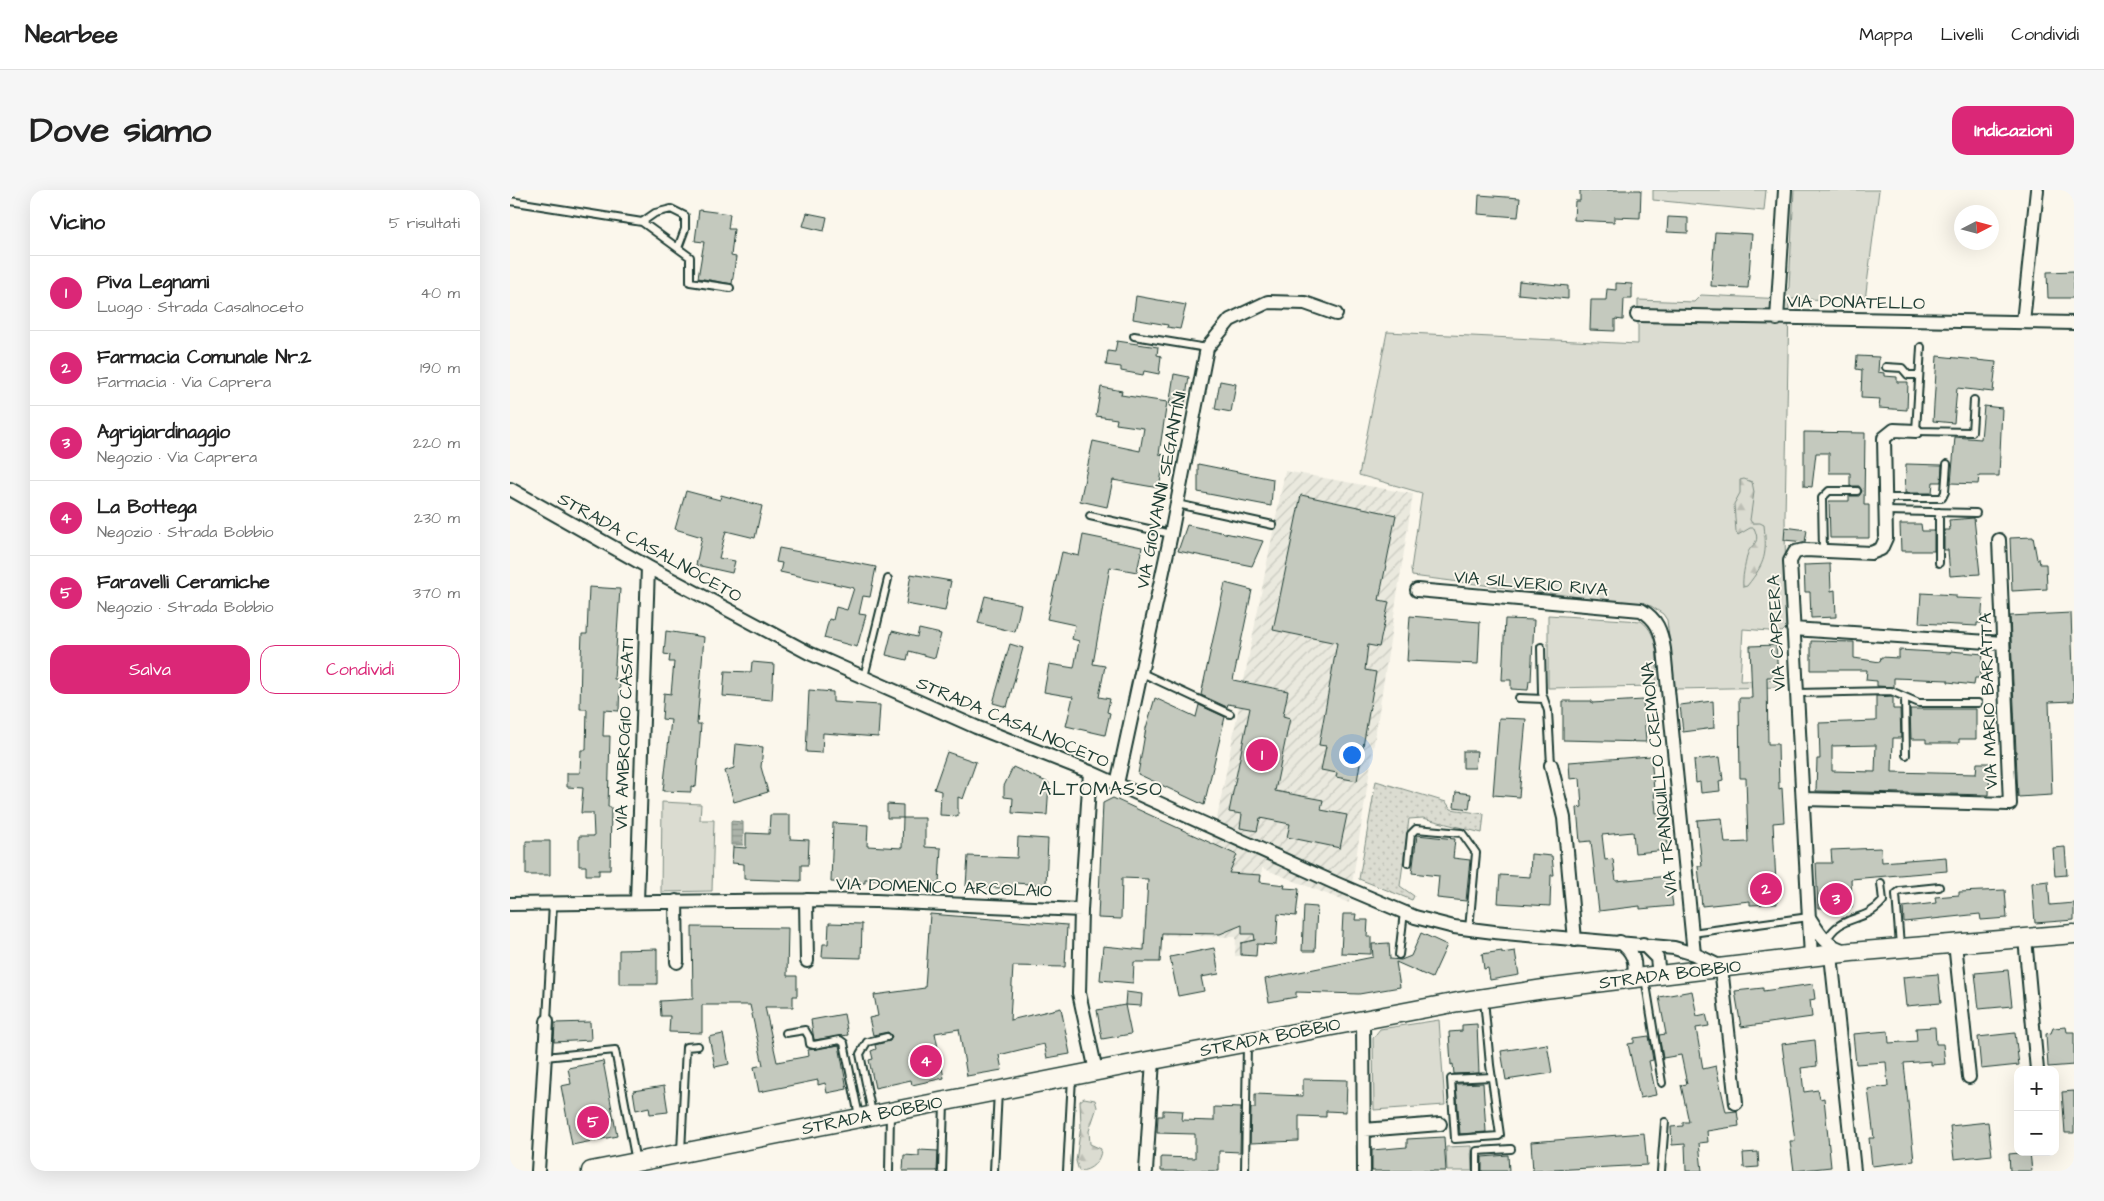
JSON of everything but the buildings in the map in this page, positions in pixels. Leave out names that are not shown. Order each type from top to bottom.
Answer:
[{"type":"main road","name":"STRADA BOBBIO","points":[[591,1171],[1247,1041],[1484,998],[1646,976],[1811,957],[1829,948],[1851,952],[2074,934]]},
{"type":"street","points":[[1777,319],[1785,190]]},
{"type":"street","points":[[2023,322],[2037,190]]},
{"type":"street","name":"VIA GIOVANNI SEGANTINI","points":[[1117,784],[1171,534],[1207,348],[1230,320],[1268,302],[1305,303],[1336,314]]},
{"type":"street","name":"VIA DONATELLO","points":[[1637,315],[2074,323]]},
{"type":"street","name":"VIA CAPRERA","points":[[1811,957],[1790,561],[1795,552],[1805,550],[1871,553],[1881,549],[1886,538],[1884,438],[1894,430],[1916,431]]},
{"type":"street","name":"STRADA CASALNOCETO","points":[[510,489],[648,567],[809,653],[976,727],[1090,772],[1404,912],[1454,927],[1674,948],[1694,954],[1721,967]]},
{"type":"street","name":"VIA MARIO BARATTA","points":[[1803,799],[2010,804],[1998,540]]},
{"type":"street","name":"VIA AMBROGIO CASATI","points":[[637,902],[648,567]]},
{"type":"street","name":"VIA SILVERIO RIVA","points":[[1417,590],[1641,610]]},
{"type":"street","name":"VIA TRANQUILLO CREMONA","points":[[1641,610],[1656,621],[1661,631],[1694,954]]},
{"type":"street","points":[[1793,629],[2003,643]]},
{"type":"street","points":[[1551,765],[1564,818],[1575,940]]},
{"type":"street","points":[[1090,772],[1081,910],[1079,992],[1096,1071]]},
{"type":"street","points":[[806,900],[808,961]]},
{"type":"street","name":"VIA DOMENICO ARCOLAIO","points":[[510,904],[876,900],[1081,910]]},
{"type":"street","points":[[676,901],[677,962]]},
{"type":"street","points":[[1809,917],[1829,948],[1854,1171]]},
{"type":"street","points":[[2025,938],[2036,1066]]},
{"type":"street","points":[[1620,942],[1630,949],[1636,964],[1646,976],[1656,958],[1643,944]]},
{"type":"street","points":[[1955,944],[1969,1076]]},
{"type":"street","points":[[1721,967],[1736,1103]]},
{"type":"street","points":[[1363,1019],[1364,1171]]},
{"type":"street","points":[[538,1171],[547,1021]]},
{"type":"street","points":[[1146,1171],[1153,1060]]},
{"type":"street","points":[[1364,1130],[1440,1124]]},
{"type":"lane","points":[[510,201],[642,222],[690,257],[690,282],[730,288]]},
{"type":"lane","points":[[642,222],[655,213],[671,209],[685,216],[685,229],[678,248]]},
{"type":"lane","points":[[1134,336],[1207,348]]},
{"type":"lane","points":[[1921,347],[1916,431],[1972,432],[1974,400]]},
{"type":"lane","points":[[1886,367],[1902,368],[1908,375],[1919,375]]},
{"type":"lane","points":[[1885,505],[1942,498],[1946,492],[1947,464]]},
{"type":"lane","points":[[1823,550],[1822,498],[1829,491],[1857,491]]},
{"type":"lane","points":[[1177,504],[1273,526]]},
{"type":"lane","points":[[1885,505],[1939,512],[1976,513]]},
{"type":"lane","points":[[1939,512],[1939,563]]},
{"type":"lane","points":[[1090,516],[1171,534]]},
{"type":"lane","points":[[864,677],[888,579]]},
{"type":"lane","points":[[1541,646],[1544,699],[1548,711],[1551,765]]},
{"type":"lane","points":[[1142,673],[1230,714]]},
{"type":"lane","points":[[1797,693],[1892,691],[1919,703],[1978,703]]},
{"type":"lane","points":[[1905,697],[1906,755]]},
{"type":"lane","points":[[1519,698],[1544,699]]},
{"type":"lane","points":[[1408,863],[1411,834],[1416,829],[1462,833],[1476,853],[1469,929]]},
{"type":"lane","points":[[1882,883],[1883,901]]},
{"type":"lane","points":[[1900,948],[1896,894],[1900,891],[1939,887]]},
{"type":"lane","points":[[1829,948],[1838,924],[1868,915],[1883,901],[1897,899]]},
{"type":"lane","points":[[547,1021],[552,903]]},
{"type":"lane","points":[[1399,955],[1404,912]]},
{"type":"lane","points":[[1692,933],[1809,917]]},
{"type":"lane","points":[[1646,976],[1662,1083]]},
{"type":"lane","points":[[1484,998],[1500,1134],[1499,1136],[1455,1139],[1451,1079],[1492,1077]]},
{"type":"lane","points":[[786,1033],[805,1030],[810,1044],[814,1045],[840,1040],[844,1043],[866,1116]]},
{"type":"lane","points":[[866,1116],[860,1054],[867,1042],[887,1037]]},
{"type":"lane","points":[[1244,1171],[1247,1041]]},
{"type":"lane","points":[[681,1153],[686,1048],[698,1046]]},
{"type":"lane","points":[[545,1057],[615,1050],[636,1162]]},
{"type":"lane","points":[[1067,1171],[1072,1076]]},
{"type":"lane","points":[[994,1171],[998,1090]]},
{"type":"lane","points":[[942,1171],[944,1101]]},
{"type":"lane","points":[[889,1171],[890,1112]]},
{"type":"lane","points":[[1661,1171],[1665,1122]]},
{"type":"lane","points":[[1478,1171],[1477,1151],[1511,1149]]},
{"type":"shaded area","points":[[1285,471],[1413,494],[1349,903],[1262,868],[1256,956],[1235,956],[1236,937],[1162,935],[1161,963],[1141,963],[1153,816],[1212,844]]},
{"type":"shaded area","points":[[731,821],[743,822],[743,845],[731,845]]},
{"type":"green space","points":[[1653,190],[1766,190],[1764,211],[1653,200]]},
{"type":"green space","points":[[1794,190],[1879,190],[1865,300],[1792,299],[1789,304],[1785,516],[1786,628],[1782,632],[1743,629],[1740,681],[1782,680],[1782,687],[1675,689],[1667,620],[1663,614],[1651,606],[1412,576],[1411,569],[1422,493],[1359,475],[1387,332],[1638,344],[1638,300],[1694,302],[1701,295],[1784,299],[1789,287]]},
{"type":"green space","points":[[1744,479],[1752,482],[1754,492],[1750,520],[1752,523],[1764,525],[1765,551],[1762,564],[1747,586],[1743,587],[1743,575],[1748,552],[1757,538],[1754,528],[1750,528],[1738,535],[1736,532],[1734,504],[1740,493],[1740,480]]},
{"type":"green space","points":[[1548,615],[1641,621],[1652,634],[1655,642],[1657,686],[1548,688]]},
{"type":"green space","points":[[1376,781],[1446,802],[1451,809],[1484,814],[1482,833],[1423,818],[1409,819],[1400,886],[1414,896],[1412,900],[1359,879]]},
{"type":"green space","points":[[662,802],[701,804],[700,820],[714,820],[712,891],[661,892]]},
{"type":"green space","points":[[1439,1020],[1445,1105],[1374,1110],[1373,1038],[1380,1029]]},
{"type":"green space","points":[[1084,1098],[1095,1100],[1097,1107],[1089,1131],[1090,1144],[1101,1149],[1101,1153],[1091,1167],[1079,1171],[1076,1161],[1081,1126],[1080,1101]]},
{"type":"green space","points":[[1471,1146],[1472,1171],[1447,1171],[1446,1147]]},
{"type":"place","name":"Piva Legnami","points":[[1262,755]]},
{"type":"place","name":"Farmacia Comunale Nr.2","points":[[1766,889]]},
{"type":"place","name":"Agrigiardinaggio","points":[[1836,899]]},
{"type":"place","name":"La Bottega","points":[[926,1061]]},
{"type":"place","name":"Faravelli Ceramiche","points":[[593,1122]]},
{"type":"district","name":"ALTOMASSO","points":[[1101,788]]}]
